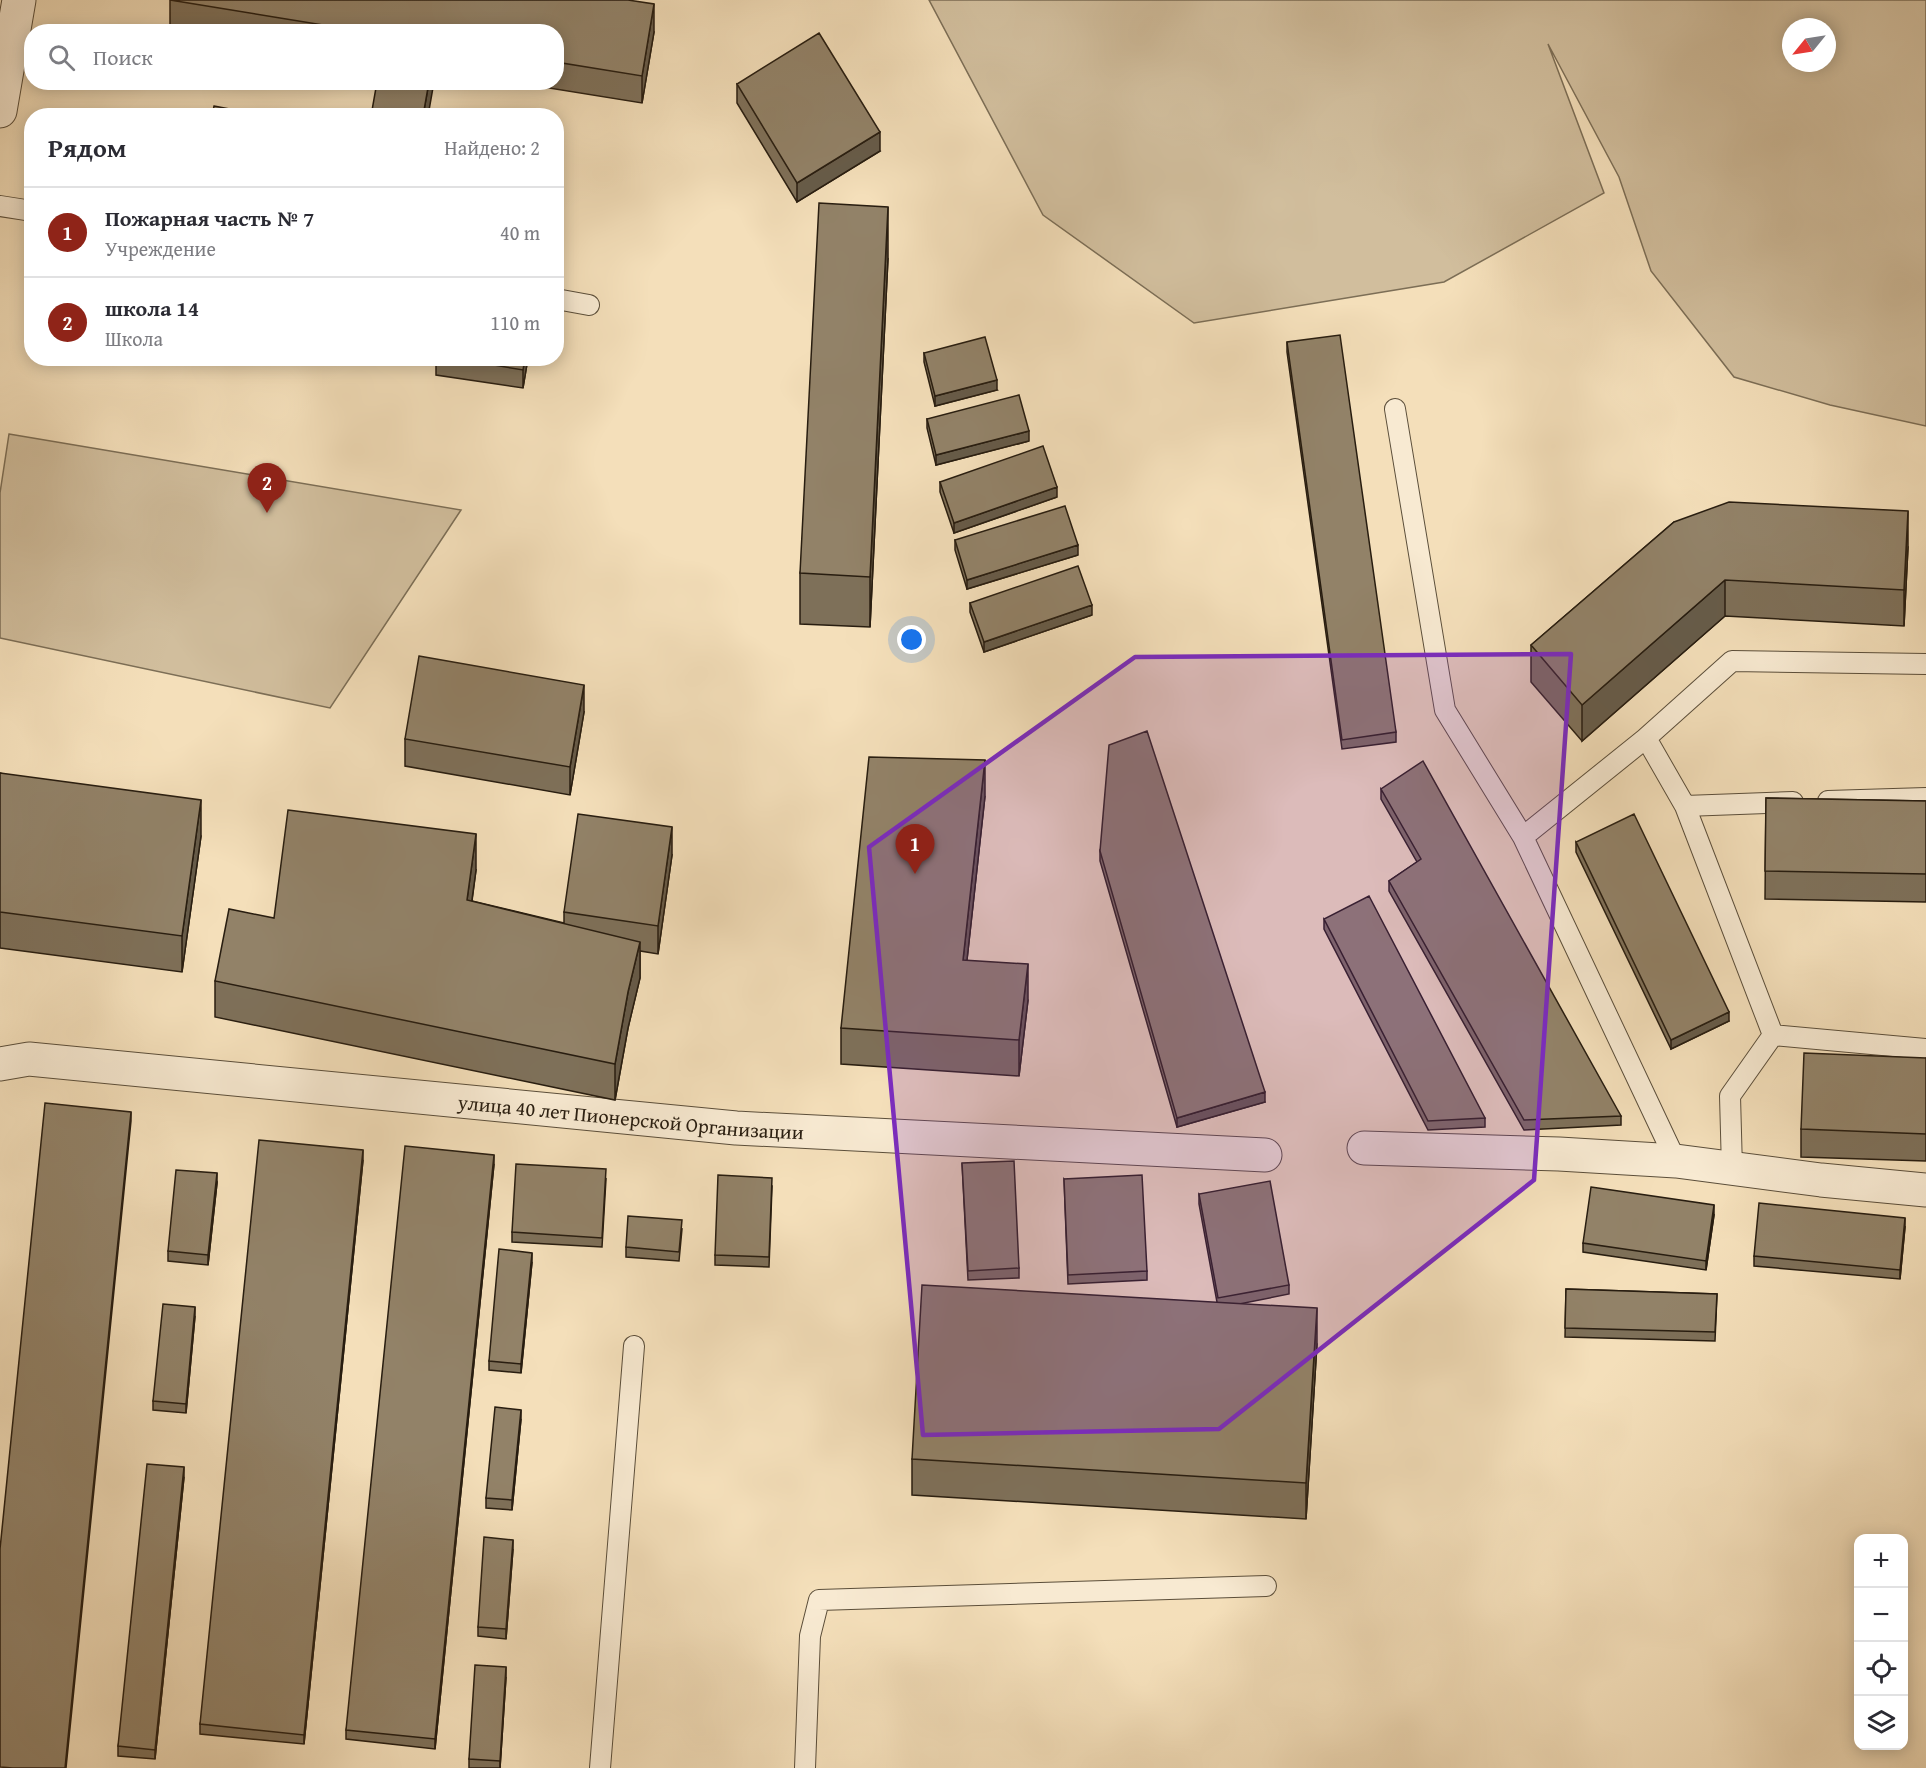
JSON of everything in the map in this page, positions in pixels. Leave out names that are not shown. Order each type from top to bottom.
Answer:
[{"type":"street","points":[[0,111],[19,0]]},
{"type":"street","name":"улица 40 лет Пионерской Организации","points":[[0,1064],[29,1059],[736,1128],[1264,1155]]},
{"type":"street","points":[[1364,1148],[1559,1154],[1676,1161],[1821,1180],[1926,1190]]},
{"type":"lane","points":[[0,206],[24,210]]},
{"type":"lane","points":[[564,300],[589,305]]},
{"type":"lane","points":[[1395,408],[1444,710],[1523,837],[1676,1161]]},
{"type":"lane","points":[[1523,837],[1646,738],[1732,661],[1926,664]]},
{"type":"lane","points":[[1646,738],[1685,806],[1773,1035]]},
{"type":"lane","points":[[1685,806],[1926,798]]},
{"type":"lane","points":[[1773,1035],[1926,1049]]},
{"type":"lane","points":[[1732,1169],[1730,1096],[1773,1035]]},
{"type":"lane","points":[[600,1768],[634,1346]]},
{"type":"lane","points":[[805,1768],[810,1636],[819,1600],[1266,1586]]},
{"type":"highlighted area","points":[[1571,654],[1534,1180],[1219,1429],[923,1435],[869,847],[1135,657]]},
{"type":"shaded area","points":[[929,0],[1926,0],[1926,426],[1830,405],[1734,377],[1651,271],[1619,177],[1548,44],[1604,193],[1444,282],[1194,323],[1043,215]]},
{"type":"shaded area","points":[[9,434],[461,510],[330,708],[0,638],[0,493]]},
{"type":"building","points":[[170,0],[628,0],[654,4],[642,76],[564,63],[564,24],[317,24]]},
{"type":"building","points":[[819,33],[880,132],[797,183],[737,84]]},
{"type":"building","points":[[376,90],[428,90],[424,108],[372,108]]},
{"type":"building","points":[[819,203],[888,207],[870,577],[800,573]]},
{"type":"building","points":[[1340,335],[1396,732],[1342,740],[1287,342]]},
{"type":"building","points":[[985,337],[997,380],[935,396],[924,353]]},
{"type":"building","points":[[500,366],[524,366],[523,370]]},
{"type":"building","points":[[1019,395],[1029,431],[936,455],[927,419]]},
{"type":"building","points":[[1043,446],[1057,487],[954,523],[940,482]]},
{"type":"building","points":[[1729,502],[1908,511],[1904,590],[1725,580],[1582,705],[1531,645],[1674,522]]},
{"type":"building","points":[[1065,506],[1078,545],[967,580],[955,540]]},
{"type":"building","points":[[1078,566],[1092,605],[984,642],[970,603]]},
{"type":"building","points":[[419,656],[584,685],[570,767],[405,739]]},
{"type":"building","points":[[1147,731],[1265,1092],[1177,1118],[1100,851],[1109,745]]},
{"type":"building","points":[[869,757],[985,760],[963,960],[1028,964],[1019,1040],[841,1028]]},
{"type":"building","points":[[1423,761],[1621,1116],[1524,1120],[1389,881],[1421,859],[1381,789]]},
{"type":"building","points":[[0,773],[201,800],[182,936],[0,912]]},
{"type":"building","points":[[1766,798],[1926,801],[1926,874],[1765,871]]},
{"type":"building","points":[[288,810],[476,834],[467,900],[640,942],[615,1064],[215,981],[229,909],[274,918]]},
{"type":"building","points":[[578,814],[672,827],[658,926],[564,912]]},
{"type":"building","points":[[1634,814],[1729,1012],[1671,1040],[1576,842]]},
{"type":"building","points":[[1369,896],[1485,1118],[1428,1121],[1324,919]]},
{"type":"building","points":[[1804,1053],[1926,1058],[1926,1134],[1801,1129]]},
{"type":"building","points":[[45,1103],[131,1112],[65,1768],[13,1768],[0,1767],[0,1549]]},
{"type":"building","points":[[259,1140],[363,1150],[304,1735],[200,1724]]},
{"type":"building","points":[[405,1146],[494,1155],[435,1739],[346,1730]]},
{"type":"building","points":[[1014,1161],[1019,1268],[968,1271],[962,1163]]},
{"type":"building","points":[[516,1164],[606,1169],[602,1238],[512,1232]]},
{"type":"building","points":[[176,1170],[217,1173],[208,1255],[168,1251]]},
{"type":"building","points":[[718,1175],[772,1178],[769,1257],[715,1255]]},
{"type":"building","points":[[1142,1175],[1147,1271],[1068,1275],[1064,1179]]},
{"type":"building","points":[[1270,1181],[1289,1285],[1218,1298],[1199,1194]]},
{"type":"building","points":[[1591,1187],[1714,1205],[1706,1261],[1583,1243]]},
{"type":"building","points":[[1759,1203],[1905,1218],[1900,1270],[1754,1256]]},
{"type":"building","points":[[628,1216],[682,1220],[679,1252],[626,1247]]},
{"type":"building","points":[[499,1249],[532,1253],[521,1364],[489,1361]]},
{"type":"building","points":[[922,1285],[1317,1308],[1306,1483],[912,1459]]},
{"type":"building","points":[[1566,1289],[1717,1294],[1715,1332],[1565,1328]]},
{"type":"building","points":[[163,1304],[195,1307],[186,1404],[153,1401]]},
{"type":"building","points":[[495,1407],[521,1410],[512,1500],[486,1498]]},
{"type":"building","points":[[147,1464],[184,1467],[155,1750],[118,1746]]},
{"type":"building","points":[[484,1537],[513,1540],[506,1629],[478,1627]]},
{"type":"building","points":[[475,1665],[506,1667],[500,1761],[469,1759]]},
{"type":"place","name":"школа 14","points":[[267,513]]},
{"type":"place","name":"Пожарная часть № 7","points":[[915,874]]}]
